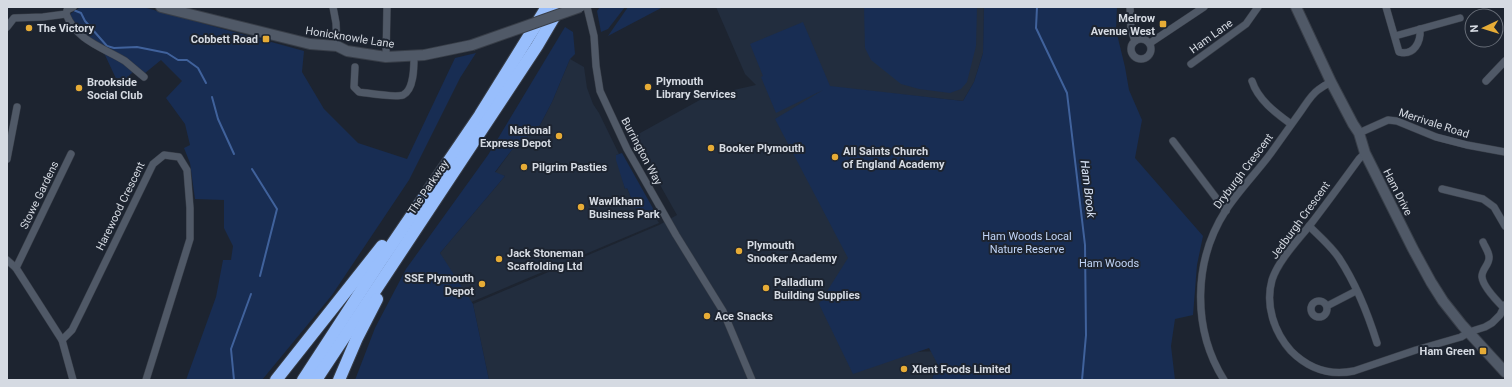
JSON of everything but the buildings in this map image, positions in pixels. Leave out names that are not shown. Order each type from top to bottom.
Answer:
[{"type":"highway","name":"The Parkway","points":[[303,380],[425,194],[480,115],[547,7]]},
{"type":"highway","name":"The Parkway","points":[[316,380],[537,46],[560,7]]},
{"type":"highway","points":[[276,380],[425,194]]},
{"type":"highway","points":[[339,380],[357,338],[400,252]]},
{"type":"street","name":"Honicknowle Lane","points":[[161,7],[310,44],[337,46],[347,51],[386,57],[414,57],[472,45],[580,7]]},
{"type":"street","points":[[333,7],[336,23],[337,46]]},
{"type":"street","points":[[386,57],[387,7]]},
{"type":"street","name":"Burrington Way","points":[[587,7],[594,36],[596,66],[600,91],[627,149],[676,235],[723,312],[752,380]]},
{"type":"street","points":[[1130,7],[1131,30],[1135,41]]},
{"type":"street","points":[[1150,43],[1204,7]]},
{"type":"street","name":"Ham Lane","points":[[1191,64],[1246,24],[1258,7]]},
{"type":"street","name":"Ham Drive","points":[[1296,7],[1331,82],[1353,124],[1360,133],[1365,153],[1431,282],[1443,300],[1469,332],[1505,372]]},
{"type":"street","points":[[1386,7],[1399,52],[1405,54],[1412,51],[1419,43],[1421,37],[1420,29]]},
{"type":"street","points":[[7,27],[14,18],[43,18],[68,10],[70,25],[94,46],[124,61],[144,77]]},
{"type":"street","points":[[1395,36],[1460,18]]},
{"type":"street","points":[[1145,39],[1150,43],[1150,54],[1147,58],[1136,58],[1132,54],[1131,49],[1135,41],[1145,39]]},
{"type":"street","points":[[355,67],[354,87],[359,92],[397,96],[404,95],[409,88],[413,77],[414,57]]},
{"type":"street","points":[[1486,81],[1505,61]]},
{"type":"street","points":[[1252,81],[1254,88],[1262,98],[1275,112],[1291,124]]},
{"type":"street","name":"Dryburgh Crescent","points":[[1224,380],[1207,347],[1200,305],[1204,264],[1211,242],[1226,211],[1291,124],[1318,90],[1331,82]]},
{"type":"street","points":[[7,159],[17,107]]},
{"type":"street","name":"Merrivale Road","points":[[1360,133],[1388,120],[1397,121],[1436,137],[1466,145],[1505,152]]},
{"type":"street","points":[[1173,141],[1226,211]]},
{"type":"street","name":"Jedburgh Crescent","points":[[1365,153],[1283,260],[1272,280],[1270,305],[1277,331],[1285,344],[1303,361],[1314,368],[1323,371],[1346,373],[1461,337],[1469,332],[1492,323],[1500,315],[1504,307]]},
{"type":"street","name":"Stowe Gardens","points":[[16,268],[71,154]]},
{"type":"street","name":"Harewood Crescent","points":[[62,340],[72,330],[152,164],[164,154],[179,156],[187,170],[190,208],[190,239],[146,380]]},
{"type":"street","points":[[1442,189],[1483,199],[1494,206],[1505,226]]},
{"type":"street","points":[[1309,226],[1338,257],[1356,291],[1370,322],[1377,343]]},
{"type":"street","points":[[1483,242],[1489,256],[1489,260],[1481,275],[1482,279],[1490,294],[1504,307]]},
{"type":"street","points":[[7,260],[16,268],[62,340],[73,380]]},
{"type":"street","points":[[1327,306],[1356,291]]},
{"type":"shaded area","points":[[716,7],[984,7],[983,53],[974,82],[963,101],[831,87],[909,352],[942,351],[932,380],[489,380],[473,304],[659,225],[677,215],[633,137],[707,96],[756,85],[745,74]]},
{"type":"shaded area","points":[[570,59],[584,67],[587,88],[593,104],[619,154],[616,155],[625,189],[627,188],[639,217],[637,218],[642,219],[640,214],[647,210],[650,216],[654,215],[659,223],[462,306],[440,253],[505,176],[495,173],[511,151],[540,125],[552,102]]},
{"type":"green space","points":[[81,7],[143,7],[304,51],[302,72],[324,109],[358,143],[407,159],[455,58],[476,53],[460,78],[409,180],[332,295],[262,380],[186,380],[216,297],[223,260],[231,260],[233,246],[224,228],[224,200],[195,199],[190,163],[184,148],[190,145],[185,124],[166,98],[182,81],[161,60],[139,78],[133,72],[119,85],[105,55],[75,24],[70,14]]},
{"type":"green space","points":[[600,7],[625,7],[608,29],[601,32],[597,11]]},
{"type":"green space","points":[[628,7],[663,7],[608,36]]},
{"type":"green space","points":[[864,7],[977,7],[976,46],[967,82],[961,89],[950,93],[919,89],[901,84],[871,60],[865,48]]},
{"type":"green space","name":"Ham Woods Local Nature Reserve","points":[[984,7],[1117,7],[1116,30],[1129,90],[1142,120],[1135,158],[1203,236],[1197,265],[1193,315],[1175,319],[1171,346],[1175,380],[932,380],[937,363],[929,348],[853,374],[819,304],[848,258],[775,119],[823,90],[776,113],[761,77],[763,76],[750,44],[803,22],[830,86],[963,101],[974,82],[983,53]]},
{"type":"green space","points":[[565,27],[573,32],[575,54],[570,59],[552,102],[540,125],[511,151],[495,172],[505,176],[440,253],[473,304],[489,380],[355,380],[375,328],[406,269],[488,155]]},
{"type":"green space","points":[[622,153],[655,212],[654,215],[650,217],[647,211],[640,214],[642,220],[636,218],[639,217],[627,188],[625,189],[616,160],[616,155]]},
{"type":"waterway","name":"Ham Brook","points":[[1037,7],[1036,28],[1067,93],[1085,245],[1086,335],[1082,380]]},
{"type":"waterway","points":[[71,9],[81,13],[85,21],[107,46],[114,48],[137,47],[167,53],[178,60],[187,60],[198,68],[206,83]]},
{"type":"waterway","points":[[212,97],[218,119],[234,154]]},
{"type":"waterway","points":[[252,169],[277,209],[260,276]]},
{"type":"waterway","points":[[234,380],[231,349],[251,294]]},
{"type":"place","name":"Melrow Avenue West","points":[[1163,24]]},
{"type":"place","name":"The Victory","points":[[29,28]]},
{"type":"place","name":"Cobbett Road","points":[[266,39]]},
{"type":"place","name":"Plymouth Library Services","points":[[648,87]]},
{"type":"place","name":"Brookside Social Club","points":[[79,88]]},
{"type":"place","name":"National Express Depot","points":[[559,136]]},
{"type":"place","name":"Booker Plymouth","points":[[711,148]]},
{"type":"place","name":"All Saints Church of England Academy","points":[[835,157]]},
{"type":"place","name":"Pilgrim Pasties","points":[[524,167]]},
{"type":"place","name":"Wawlkham Business Park","points":[[581,207]]},
{"type":"place","name":"Plymouth Snooker Academy","points":[[739,251]]},
{"type":"place","name":"Jack Stoneman Scaffolding Ltd","points":[[499,259]]},
{"type":"place","name":"SSE Plymouth Depot","points":[[482,284]]},
{"type":"place","name":"Palladium Building Supplies","points":[[766,288]]},
{"type":"place","name":"Ace Snacks","points":[[707,316]]},
{"type":"place","name":"Ham Green","points":[[1483,351]]},
{"type":"place","name":"Xlent Foods Limited","points":[[904,369]]},
{"type":"park label","name":"Ham Woods","points":[[1109,263]]}]
